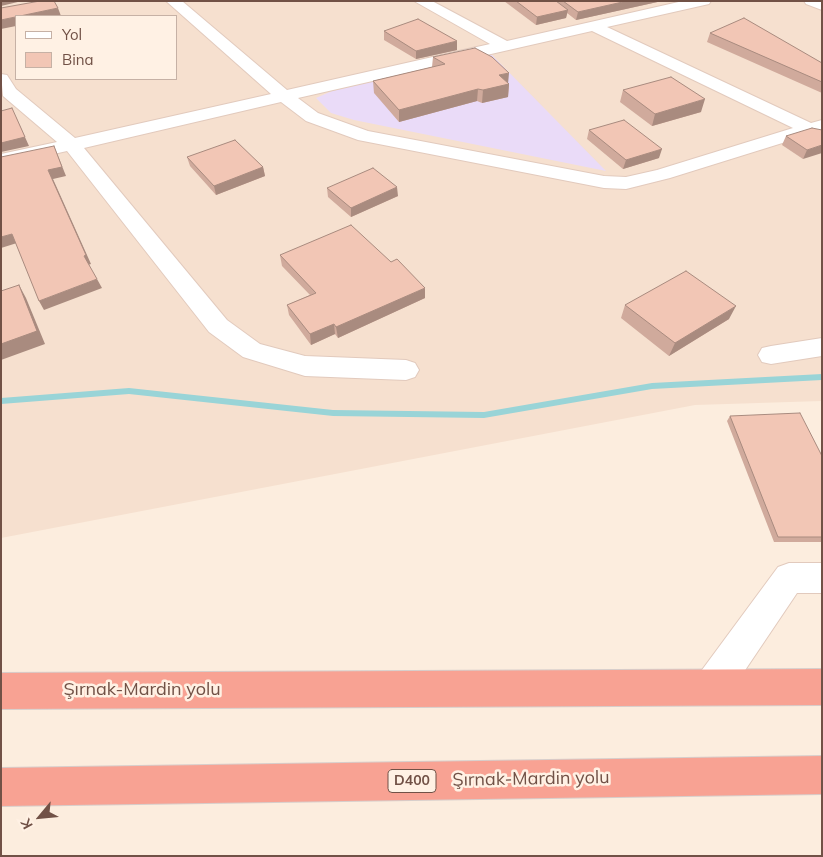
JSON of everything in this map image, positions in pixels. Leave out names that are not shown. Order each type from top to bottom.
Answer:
[{"type":"highway","name":"Şırnak-Mardin yolu","points":[[1,691],[822,686]]},
{"type":"highway","name":"Şırnak-Mardin yolu","points":[[1,787],[822,775]]},
{"type":"street","points":[[172,1],[284,96],[312,117],[365,136],[604,182],[626,183],[664,174],[817,129]]},
{"type":"street","points":[[421,1],[504,46]]},
{"type":"street","points":[[1,160],[72,146],[704,1]]},
{"type":"street","points":[[810,1],[822,6]]},
{"type":"street","points":[[595,26],[607,34],[817,129]]},
{"type":"street","points":[[1,79],[9,92],[72,146],[218,326],[252,351],[305,366],[406,370]]},
{"type":"street","points":[[770,355],[822,346]]},
{"type":"street","points":[[712,687],[788,578],[822,578]]},
{"type":"shaded area","points":[[1,1],[822,1],[822,401],[695,405],[1,538]]},
{"type":"shaded area","points":[[491,54],[606,171],[354,120],[331,113],[316,98],[332,91]]},
{"type":"building","points":[[40,1],[54,1],[58,8],[25,15],[15,15],[15,17],[1,20],[1,8]]},
{"type":"building","points":[[516,1],[556,1],[568,10],[537,17]]},
{"type":"building","points":[[563,1],[627,1],[578,12]]},
{"type":"building","points":[[744,18],[822,63],[822,82],[710,33]]},
{"type":"building","points":[[418,19],[457,41],[416,51],[384,31]]},
{"type":"building","points":[[475,48],[492,57],[509,73],[499,75],[509,84],[483,90],[478,89],[399,110],[373,81],[445,64],[433,57]]},
{"type":"building","points":[[671,77],[705,99],[655,114],[623,90]]},
{"type":"building","points":[[12,108],[25,137],[1,143],[1,111]]},
{"type":"building","points":[[624,120],[662,149],[626,160],[589,130]]},
{"type":"building","points":[[812,128],[822,130],[822,145],[807,150],[786,136]]},
{"type":"building","points":[[235,140],[263,167],[214,186],[187,157]]},
{"type":"building","points":[[54,146],[62,167],[48,170],[86,255],[84,256],[97,279],[39,301],[12,234],[1,237],[1,157]]},
{"type":"building","points":[[373,168],[397,187],[351,208],[327,188]]},
{"type":"building","points":[[351,225],[391,262],[397,259],[425,288],[336,327],[334,324],[310,334],[287,305],[316,293],[280,255]]},
{"type":"building","points":[[686,271],[736,306],[675,343],[625,305]]},
{"type":"building","points":[[19,285],[37,331],[1,344],[1,291]]},
{"type":"building","points":[[800,413],[822,456],[822,537],[778,537],[730,416]]},
{"type":"waterway","points":[[1,401],[129,391],[333,413],[484,415],[652,386],[822,377]]}]
